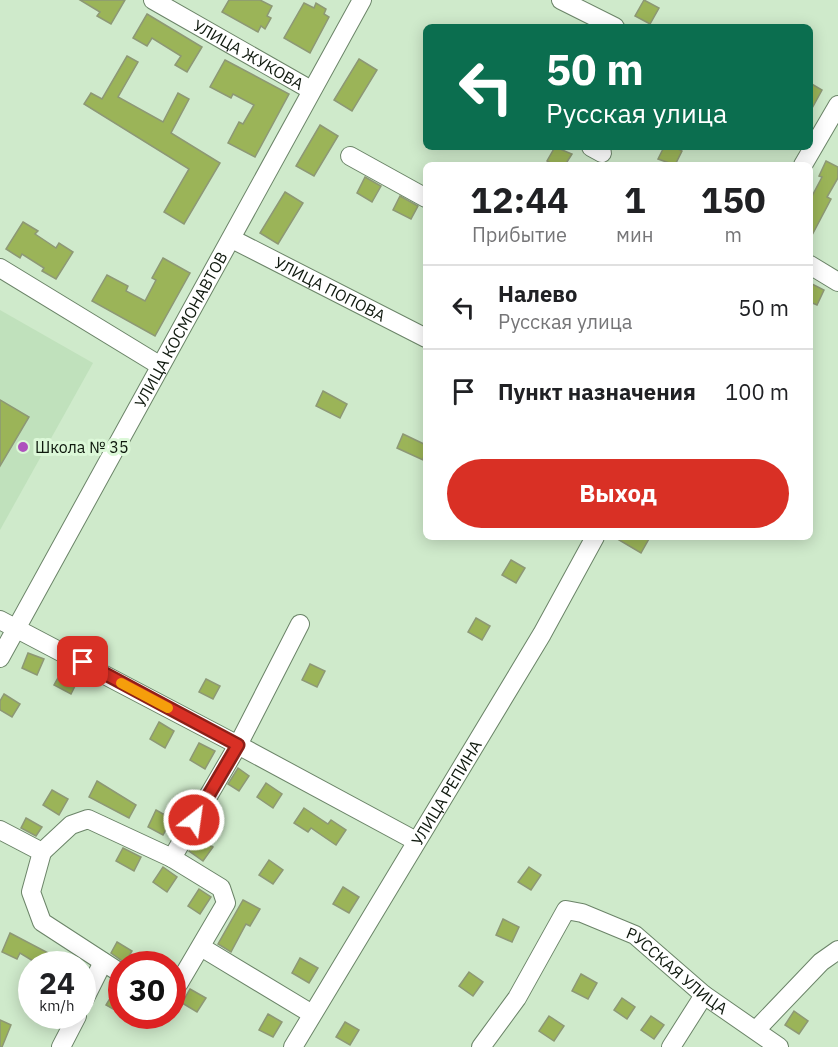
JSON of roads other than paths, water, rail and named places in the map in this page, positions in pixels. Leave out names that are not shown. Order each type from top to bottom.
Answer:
[{"type":"street","name":"УЛИЦА ЖУКОВА","points":[[153,0],[311,90]]},
{"type":"street","name":"УЛИЦА КОСМОНАВТОВ","points":[[0,658],[8,625],[232,239],[362,0]]},
{"type":"street","points":[[561,0],[609,24]]},
{"type":"street","points":[[817,127],[838,105]]},
{"type":"street","points":[[350,156],[423,196]]},
{"type":"street","name":"УЛИЦА ПОПОВА","points":[[232,239],[423,336]]},
{"type":"street","points":[[813,267],[838,282]]},
{"type":"street","points":[[0,268],[159,365]]},
{"type":"street","name":"УЛИЦА РЕПИНА","points":[[293,1047],[542,634],[593,540]]},
{"type":"street","points":[[172,858],[238,745],[300,624]]},
{"type":"street","points":[[8,625],[44,641],[416,841]]},
{"type":"street","points":[[108,965],[42,922],[31,892],[42,852],[71,825],[88,819],[172,858],[221,888],[226,903],[186,972]]},
{"type":"street","points":[[0,830],[42,852]]},
{"type":"street","name":"РУССКАЯ УЛИЦА","points":[[481,1047],[517,998],[566,910],[582,913],[635,935],[704,995],[779,1047]]},
{"type":"street","points":[[201,947],[312,1014]]},
{"type":"street","points":[[756,1030],[821,963],[838,950]]},
{"type":"street","points":[[96,976],[103,962]]},
{"type":"street","points":[[671,1047],[704,995]]},
{"type":"street","points":[[61,1047],[70,1029]]},
{"type":"place","name":"Школа № 35","points":[[23,447]]}]
